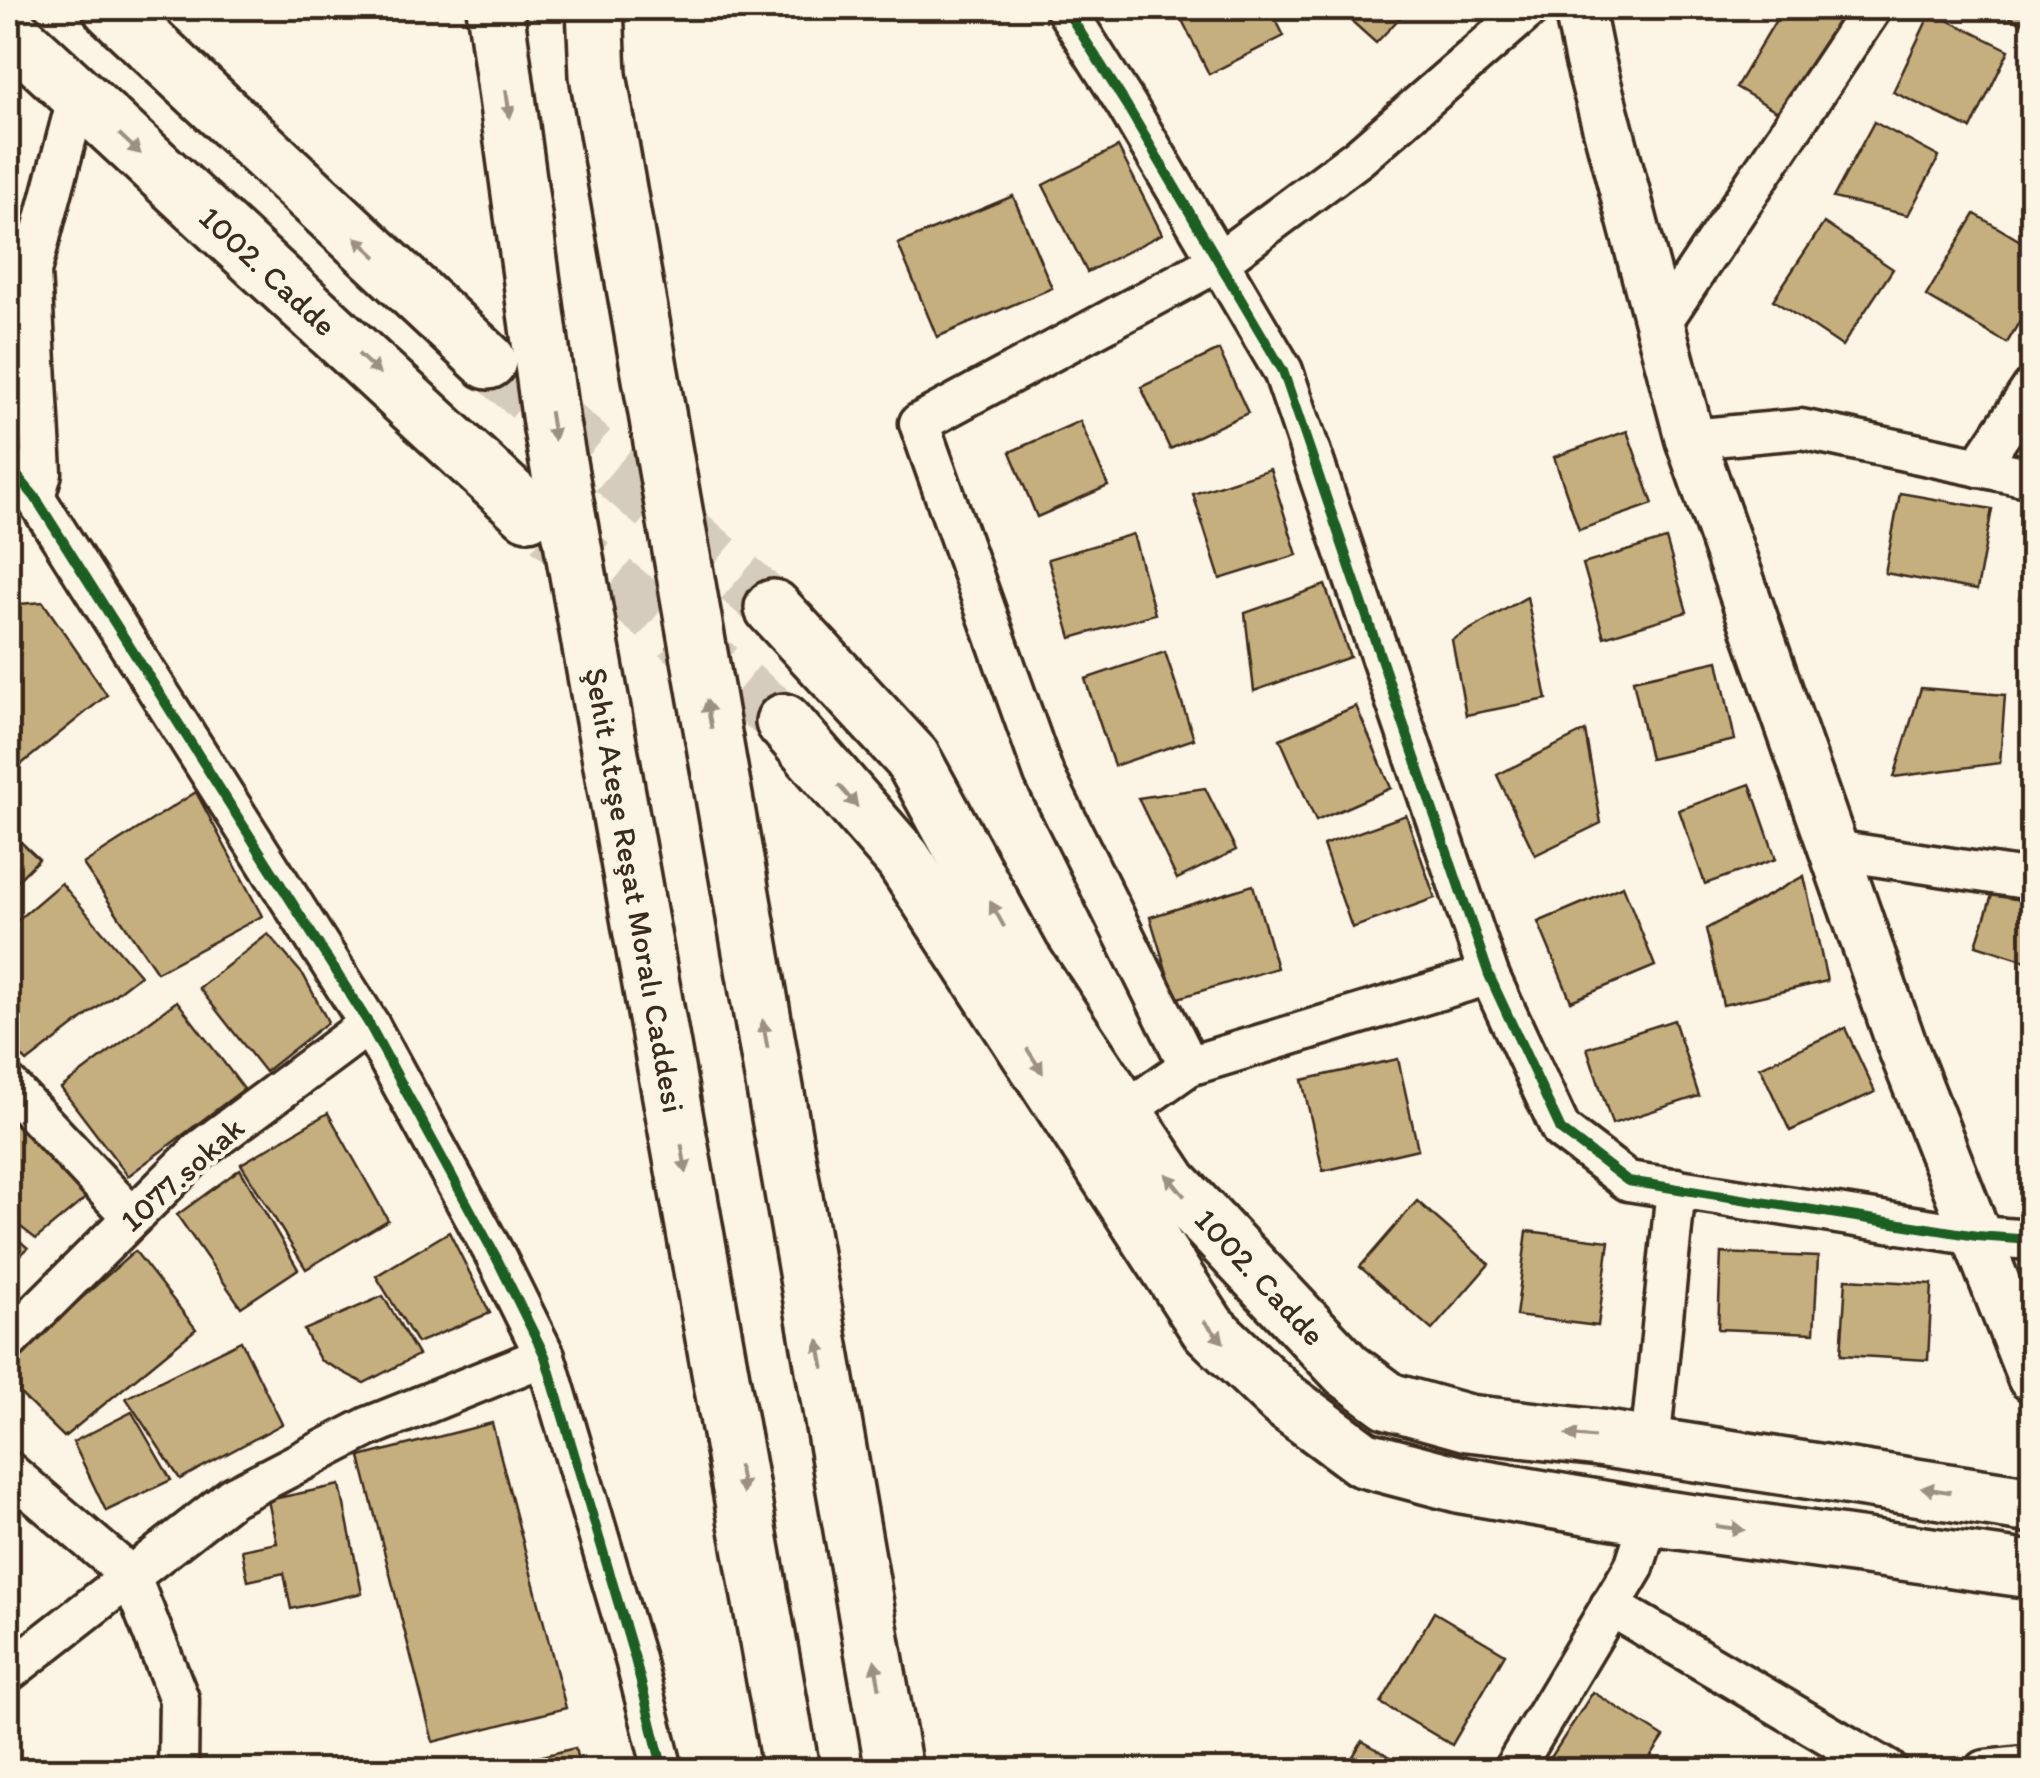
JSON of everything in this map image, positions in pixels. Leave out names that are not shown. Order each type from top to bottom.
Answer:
[{"type":"main road","name":"Şehit Ateşe Reşat Moralı Caddesi","points":[[495,8],[551,422],[792,1770]]},
{"type":"main road","points":[[594,8],[598,76],[894,1770]]},
{"type":"main road","points":[[78,95],[123,19],[488,361]]},
{"type":"main road","name":"1002. Cadde","points":[[8,30],[528,512]]},
{"type":"main road","name":"1002. Cadde","points":[[773,608],[912,758],[1022,959],[1208,1328],[1282,1398],[1363,1459],[1462,1485],[2032,1570]]},
{"type":"main road","name":"1002. Cadde","points":[[784,722],[903,858],[1104,1125],[1171,1182],[1347,1370],[1388,1401],[1468,1424],[1650,1446],[2032,1505]]},
{"type":"main road","points":[[1650,1446],[1650,1516]]},
{"type":"street","points":[[1065,8],[1282,371],[1489,975],[1561,1130],[1628,1180],[1976,1236],[2032,1240]]},
{"type":"street","points":[[1189,1066],[1044,774],[919,423],[1218,262],[1359,157],[1530,8]]},
{"type":"street","points":[[1579,8],[1690,439],[1904,1050],[2032,1378]]},
{"type":"street","points":[[1660,324],[1872,8]]},
{"type":"street","points":[[35,497],[42,473],[31,272],[78,95]]},
{"type":"street","points":[[1979,467],[2032,388]]},
{"type":"street","points":[[1690,439],[1801,429],[2032,478]]},
{"type":"street","points":[[8,465],[35,497],[369,1024],[545,1356],[636,1660],[664,1770]]},
{"type":"street","points":[[1834,850],[2032,880]]},
{"type":"street","points":[[1104,1125],[1189,1066],[1489,975]]},
{"type":"street","name":"1077.sokak","points":[[8,1341],[200,1150],[369,1024]]},
{"type":"street","points":[[8,1085],[132,1217]]},
{"type":"street","points":[[1650,1446],[1676,1188]]},
{"type":"street","points":[[8,1672],[232,1497],[368,1427],[545,1356]]},
{"type":"street","points":[[8,1471],[130,1575],[178,1699],[178,1770]]},
{"type":"street","points":[[1513,1770],[1634,1567],[1650,1516]]},
{"type":"street","points":[[1610,1606],[1888,1770]]},
{"type":"street","points":[[1985,1770],[2032,1765]]},
{"type":"building","points":[[1176,8],[1270,8],[1284,36],[1209,74]]},
{"type":"building","points":[[1337,8],[1409,8],[1376,43]]},
{"type":"building","points":[[1783,8],[1849,8],[1785,116],[1736,87]]},
{"type":"building","points":[[1995,8],[2031,8],[2021,24]]},
{"type":"building","points":[[1931,12],[2009,50],[1971,129],[1893,92]]},
{"type":"building","points":[[1874,122],[1939,157],[1908,215],[1833,198]]},
{"type":"building","points":[[1118,147],[1162,234],[1087,272],[1043,185]]},
{"type":"building","points":[[2032,173],[2032,194],[2023,189]]},
{"type":"building","points":[[1013,196],[1052,288],[937,337],[898,244]]},
{"type":"building","points":[[1975,214],[2032,248],[2032,300],[2007,343],[1926,296]]},
{"type":"building","points":[[1824,223],[1893,269],[1842,346],[1773,300]]},
{"type":"building","points":[[1219,350],[1248,413],[1170,449],[1141,387]]},
{"type":"building","points":[[1080,421],[1108,486],[1037,517],[1010,452]]},
{"type":"building","points":[[1627,431],[1653,504],[1579,530],[1554,457]]},
{"type":"building","points":[[1270,469],[1297,555],[1220,579],[1193,494]]},
{"type":"building","points":[[1900,493],[1992,509],[1977,590],[1885,573]]},
{"type":"building","points":[[1133,534],[1155,614],[1071,638],[1048,559]]},
{"type":"building","points":[[1666,539],[1687,612],[1604,637],[1583,564]]},
{"type":"building","points":[[2032,560],[2032,604],[2019,599]]},
{"type":"building","points":[[1325,585],[1350,657],[1254,691],[1245,613]]},
{"type":"building","points":[[1527,597],[1547,699],[1466,715],[1452,640]]},
{"type":"building","points":[[43,602],[107,695],[8,775],[8,605]]},
{"type":"building","points":[[1165,652],[1194,739],[1114,766],[1085,679]]},
{"type":"building","points":[[1718,661],[1735,740],[1650,759],[1633,680]]},
{"type":"building","points":[[1921,688],[2005,695],[2000,763],[1894,777]]},
{"type":"building","points":[[1356,706],[1391,788],[1316,821],[1280,739]]},
{"type":"building","points":[[1585,731],[1601,823],[1535,855],[1497,775]]},
{"type":"building","points":[[2032,763],[2032,796],[2020,795]]},
{"type":"building","points":[[1750,784],[1776,859],[1705,884],[1679,810]]},
{"type":"building","points":[[1205,788],[1236,850],[1177,879],[1138,798]]},
{"type":"building","points":[[196,792],[262,916],[157,972],[83,864]]},
{"type":"building","points":[[1406,815],[1435,898],[1352,928],[1323,845]]},
{"type":"building","points":[[8,830],[39,859],[8,890]]},
{"type":"building","points":[[1804,876],[1827,981],[1723,1005],[1706,929]]},
{"type":"building","points":[[61,883],[140,975],[27,1062],[8,1041],[8,928]]},
{"type":"building","points":[[1253,885],[1277,968],[1175,999],[1150,917]]},
{"type":"building","points":[[1623,886],[1655,966],[1571,1001],[1538,922]]},
{"type":"building","points":[[1993,892],[2032,904],[2032,963],[1976,945]]},
{"type":"building","points":[[268,934],[304,976],[328,1022],[265,1072],[199,988]]},
{"type":"building","points":[[177,1001],[244,1089],[128,1176],[61,1088]]},
{"type":"building","points":[[1674,1020],[1699,1096],[1612,1124],[1587,1048]]},
{"type":"building","points":[[1845,1028],[1875,1092],[1790,1131],[1760,1067]]},
{"type":"building","points":[[1398,1059],[1418,1149],[1323,1171],[1302,1080]]},
{"type":"building","points":[[328,1113],[388,1220],[306,1269],[241,1164]]},
{"type":"building","points":[[17,1116],[93,1192],[36,1239],[8,1217],[8,1125]]},
{"type":"building","points":[[240,1169],[298,1269],[241,1307],[177,1215]]},
{"type":"building","points":[[1417,1201],[1489,1264],[1432,1330],[1360,1267]]},
{"type":"building","points":[[8,1231],[28,1248],[8,1267]]},
{"type":"building","points":[[1527,1231],[1609,1241],[1598,1326],[1516,1316]]},
{"type":"building","points":[[449,1232],[490,1313],[417,1343],[376,1276]]},
{"type":"building","points":[[135,1251],[196,1329],[64,1437],[8,1382],[8,1363]]},
{"type":"building","points":[[1721,1253],[1818,1257],[1814,1333],[1718,1329]]},
{"type":"building","points":[[1846,1279],[1932,1284],[1928,1360],[1841,1355]]},
{"type":"building","points":[[383,1296],[418,1355],[364,1383],[320,1360],[304,1330]]},
{"type":"building","points":[[241,1341],[282,1424],[180,1479],[126,1398]]},
{"type":"building","points":[[132,1412],[171,1480],[106,1511],[73,1442]]},
{"type":"building","points":[[492,1423],[566,1708],[433,1742],[360,1457]]},
{"type":"building","points":[[340,1485],[362,1593],[291,1609],[284,1573],[248,1581],[242,1550],[277,1543],[268,1500]]},
{"type":"building","points":[[1434,1612],[1505,1654],[1452,1745],[1381,1703]]},
{"type":"building","points":[[1593,1692],[1664,1737],[1642,1770],[1543,1770]]},
{"type":"building","points":[[1362,1741],[1414,1770],[1345,1770]]},
{"type":"building","points":[[575,1748],[580,1770],[486,1770]]},
{"type":"tunnel","points":[[488,361],[773,608]]},
{"type":"tunnel","points":[[549,529],[784,722]]},
{"type":"cycle path","points":[[1065,8],[1283,371],[1489,975],[1561,1130],[1628,1181],[1977,1236],[2032,1240]]},
{"type":"cycle path","points":[[8,465],[35,497],[369,1024],[496,1257],[545,1356],[635,1659],[663,1770]]}]
